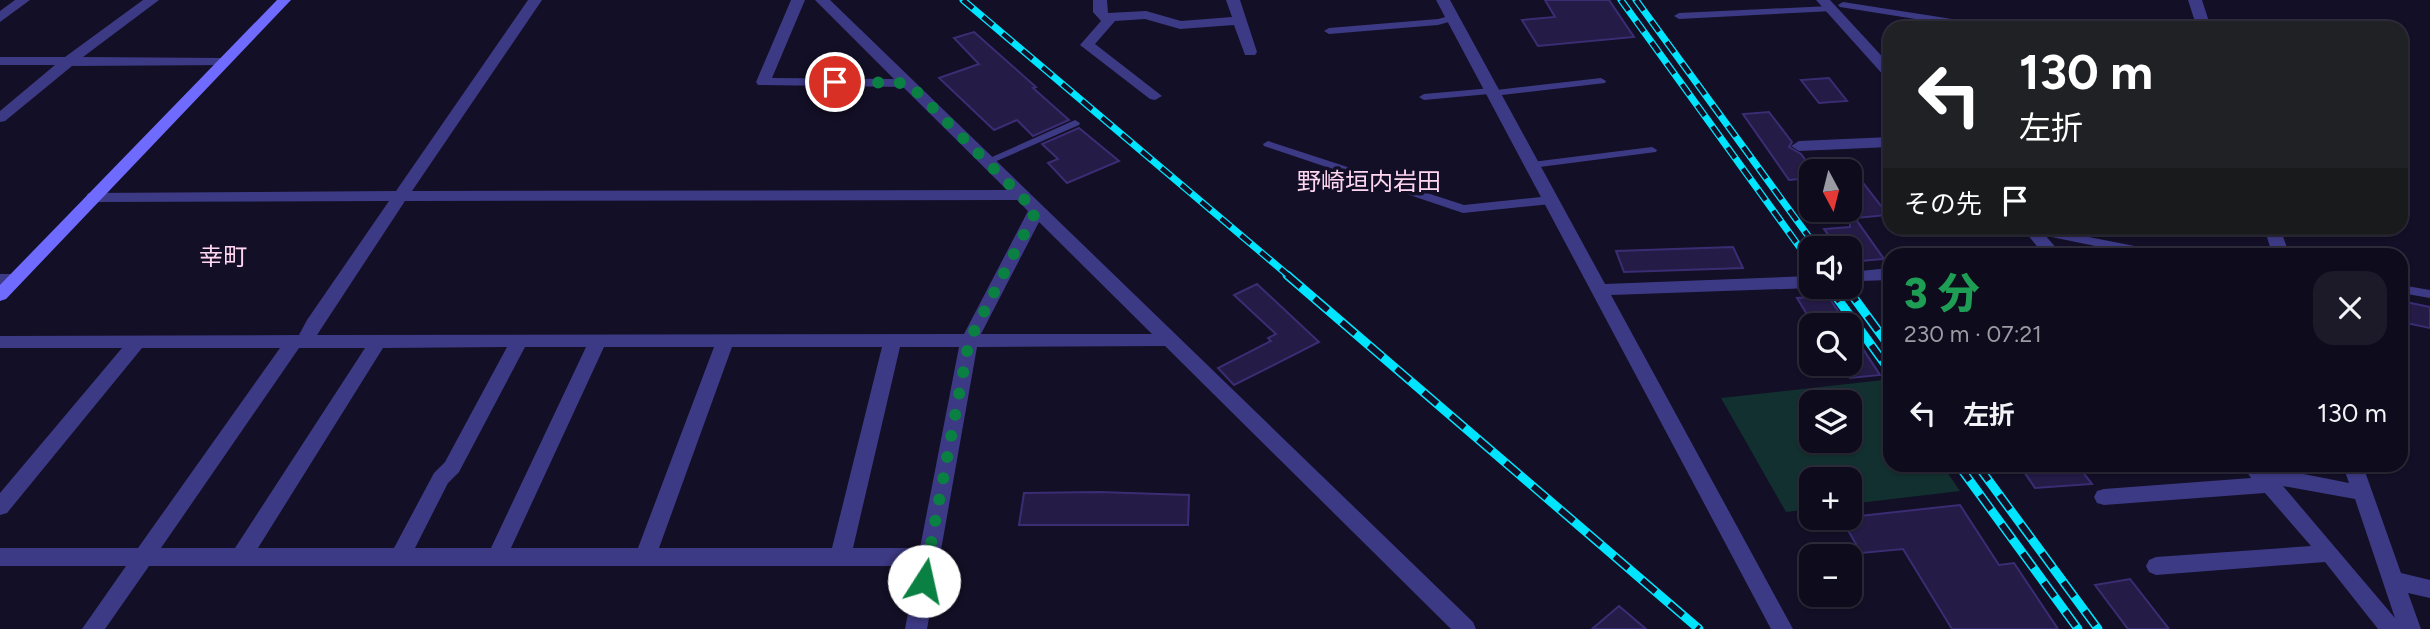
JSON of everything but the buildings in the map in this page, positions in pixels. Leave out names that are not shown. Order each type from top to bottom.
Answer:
[{"type":"street","points":[[0,18],[23,0]]},
{"type":"street","points":[[0,118],[69,61],[152,0]]},
{"type":"street","points":[[0,295],[7,280],[94,197],[284,0]]},
{"type":"street","points":[[93,629],[313,324],[535,0]]},
{"type":"street","points":[[798,0],[763,82],[908,83]]},
{"type":"street","points":[[822,0],[1465,629]]},
{"type":"street","points":[[1100,0],[1100,12],[1109,21],[1081,41],[1155,96]]},
{"type":"street","points":[[1233,0],[1250,52]]},
{"type":"street","points":[[1443,0],[1782,629]]},
{"type":"street","points":[[2195,0],[2202,21]]},
{"type":"street","points":[[1834,3],[1883,65]]},
{"type":"street","points":[[1105,17],[1146,15],[1180,25],[1240,20]]},
{"type":"street","points":[[0,61],[224,62]]},
{"type":"street","points":[[1799,146],[1883,142]]},
{"type":"street","points":[[94,197],[1020,195]]},
{"type":"street","points":[[916,629],[969,341],[1036,211]]},
{"type":"street","points":[[1862,276],[1883,274]]},
{"type":"street","points":[[1599,290],[1799,282]]},
{"type":"street","points":[[242,557],[379,340]]},
{"type":"street","points":[[645,557],[726,340]]},
{"type":"street","points":[[841,556],[893,340]]},
{"type":"street","points":[[0,342],[1168,340]]},
{"type":"street","points":[[400,557],[441,478],[452,467],[519,341]]},
{"type":"street","points":[[497,558],[598,341]]},
{"type":"street","points":[[0,507],[136,343]]},
{"type":"street","points":[[2355,472],[2410,629]]},
{"type":"street","points":[[2104,497],[2260,475],[2363,493]]},
{"type":"street","points":[[2260,475],[2330,553],[2391,629]]},
{"type":"street","points":[[2156,566],[2330,553]]},
{"type":"street","points":[[0,557],[928,557]]},
{"type":"street","points":[[2393,580],[2430,589]]},
{"type":"lane","points":[[1679,16],[1834,3],[1946,21]]},
{"type":"lane","points":[[1329,31],[1438,22],[1452,18]]},
{"type":"lane","points":[[1424,97],[1601,81]]},
{"type":"lane","points":[[988,161],[1074,123]]},
{"type":"lane","points":[[1268,144],[1463,209],[1551,200]]},
{"type":"lane","points":[[1532,165],[1652,150]]},
{"type":"lane","points":[[2064,235],[2127,248]]},
{"type":"lane","points":[[2408,290],[2430,294]]},
{"type":"green space","points":[[1883,380],[1883,472],[1947,472],[1960,491],[1862,503],[1862,467],[1799,467],[1799,510],[1786,512],[1721,398]]},
{"type":"railway","points":[[963,0],[1289,276]]},
{"type":"railway","points":[[1621,0],[1799,246]]},
{"type":"railway","points":[[1636,0],[1808,236]]},
{"type":"railway","points":[[1287,275],[1699,629]]},
{"type":"railway","points":[[1838,299],[1883,361]]},
{"type":"railway","points":[[1855,299],[1883,337]]},
{"type":"railway","points":[[1963,472],[2078,629]]},
{"type":"railway","points":[[1982,472],[2098,629]]},
{"type":"district","name":"野崎垣内岩田","points":[[1369,182]]},
{"type":"district","name":"幸町","points":[[223,257]]},
{"type":"route","points":[[835,82],[908,83],[1036,211],[969,341],[924,581]]}]
